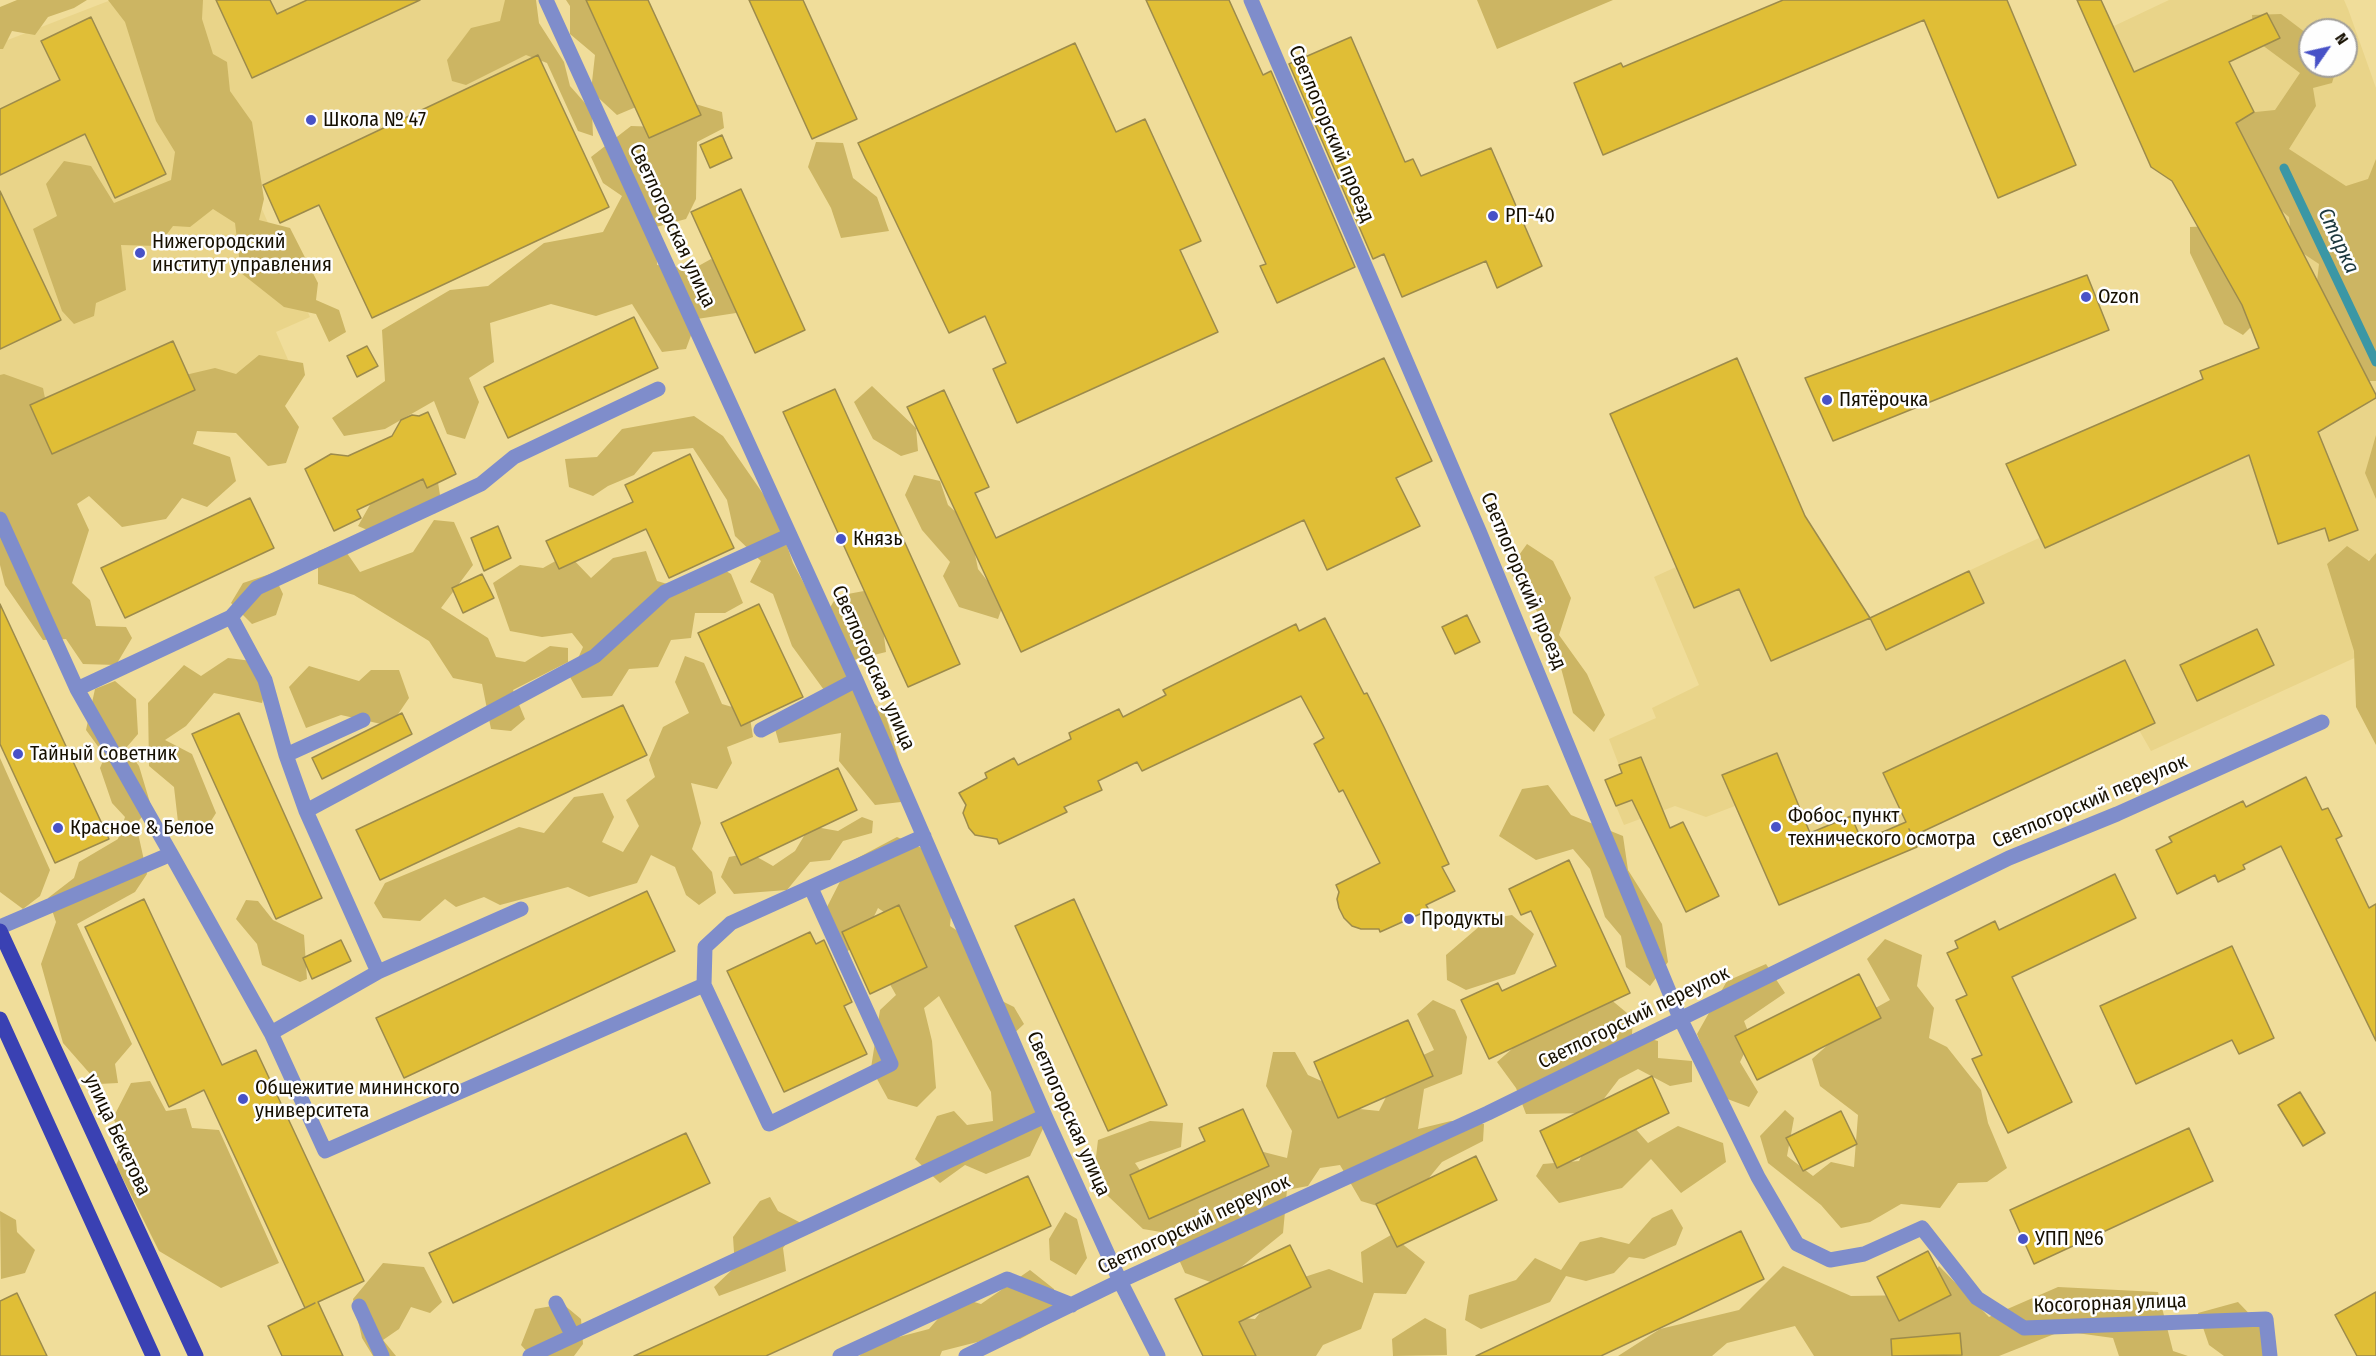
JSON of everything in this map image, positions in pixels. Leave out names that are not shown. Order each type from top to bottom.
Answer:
[{"type":"main road","name":"улица Бекетова","points":[[0,929],[196,1356]]},
{"type":"main road","points":[[0,1019],[153,1356]]},
{"type":"street","name":"Светлогорская улица","points":[[546,0],[856,680],[1119,1281],[1158,1356]]},
{"type":"street","name":"Светлогорский проезд","points":[[1251,0],[1479,531],[1680,1018],[1758,1177]]},
{"type":"street","points":[[77,689],[231,617],[258,588],[482,484],[514,457],[658,388]]},
{"type":"street","points":[[0,519],[77,689],[272,1033],[325,1151],[704,985]]},
{"type":"street","points":[[306,811],[595,656],[665,592],[790,535]]},
{"type":"street","points":[[231,617],[265,680],[286,755],[306,811],[378,972]]},
{"type":"street","points":[[761,730],[856,680]]},
{"type":"street","points":[[286,755],[363,720]]},
{"type":"street","name":"Светлогорский переулок","points":[[966,1356],[1119,1281],[1488,1113],[2009,858],[2117,814],[2322,722]]},
{"type":"street","points":[[811,888],[891,1064],[769,1124],[704,985],[705,947],[731,924],[924,836]]},
{"type":"street","points":[[0,929],[171,854]]},
{"type":"street","points":[[272,1033],[378,972],[521,909]]},
{"type":"street","points":[[530,1356],[1045,1116]]},
{"type":"street","name":"Косогорная улица","points":[[1758,1177],[1797,1244],[1830,1260],[1864,1254],[1923,1228],[1977,1298],[2024,1328],[2266,1319],[2270,1356]]},
{"type":"street","points":[[840,1356],[1007,1279],[1072,1305]]},
{"type":"street","points":[[556,1303],[573,1336]]},
{"type":"street","points":[[359,1306],[382,1356]]},
{"type":"shaded area","points":[[17,0],[87,0],[74,8],[48,17],[35,35],[12,31],[3,49],[0,49],[0,7]]},
{"type":"shaded area","points":[[108,0],[203,0],[202,19],[213,54],[227,62],[230,91],[252,122],[264,199],[259,220],[290,228],[318,283],[316,300],[339,310],[346,332],[329,342],[316,314],[284,307],[241,273],[235,223],[213,209],[190,227],[173,226],[158,246],[121,245],[126,290],[96,303],[94,316],[74,324],[62,311],[33,229],[57,216],[46,184],[64,161],[91,166],[114,203],[171,180],[175,152],[156,121],[125,22]]},
{"type":"shaded area","name":"Нижегородский институт управления","points":[[111,0],[513,0],[538,55],[253,189],[310,317],[276,332],[292,369],[48,479],[0,400],[0,43]]},
{"type":"shaded area","points":[[505,0],[536,0],[539,23],[564,62],[570,86],[592,111],[593,136],[578,131],[547,63],[526,55],[466,85],[452,81],[447,60],[471,28],[500,21]]},
{"type":"shaded area","points":[[566,0],[599,0],[636,107],[617,115],[591,91],[595,55],[570,34],[570,6]]},
{"type":"shaded area","points":[[1477,0],[1613,0],[1497,49]]},
{"type":"shaded area","points":[[2101,0],[2114,26],[2169,0],[2344,0],[2351,18],[2298,18],[2298,78],[2358,78],[2358,37],[2376,88],[2376,557],[2337,571],[2361,655],[2151,751],[2139,730],[1913,836],[1917,847],[1779,905],[1735,806],[1706,817],[1675,806],[1624,825],[1605,780],[1622,773],[1609,739],[1656,718],[1652,708],[1699,685],[1654,577],[1676,567],[1610,414],[1737,358],[1805,516],[1870,617],[2039,538],[2006,464],[2202,379],[2200,371],[2259,348],[2242,305],[2172,181],[2151,167],[2078,2]]},
{"type":"shaded area","points":[[2281,14],[2298,27],[2298,72],[2254,39],[2252,15]]},
{"type":"shaded area","points":[[2298,76],[2298,78],[2333,78],[2332,83],[2313,88],[2316,106],[2289,149],[2346,186],[2368,179],[2376,159],[2376,381],[2362,381],[2315,299],[2319,264],[2292,246],[2289,217],[2260,193],[2229,137],[2236,114],[2275,110]]},
{"type":"shaded area","points":[[679,99],[722,112],[724,128],[697,142],[696,199],[686,219],[656,227],[657,265],[693,269],[711,259],[738,277],[754,303],[736,313],[697,319],[686,349],[662,352],[632,304],[596,316],[551,304],[490,323],[494,362],[469,378],[479,402],[465,439],[447,434],[434,401],[385,429],[344,436],[332,418],[385,381],[382,330],[450,290],[488,286],[544,243],[603,232],[622,196],[603,183],[591,157],[631,126],[661,127]]},
{"type":"shaded area","points":[[816,142],[843,143],[853,178],[877,197],[889,231],[841,238],[831,208],[808,167]]},
{"type":"shaded area","points":[[2210,226],[2259,319],[2243,335],[2224,324],[2190,253],[2190,227]]},
{"type":"shaded area","points":[[259,355],[303,363],[305,375],[285,406],[299,427],[286,463],[268,466],[236,433],[197,431],[193,444],[230,457],[236,481],[207,507],[182,498],[166,519],[122,527],[89,496],[77,504],[89,530],[72,583],[90,600],[96,626],[126,627],[132,638],[116,665],[83,664],[66,639],[43,640],[5,585],[0,565],[0,375],[4,374],[43,388],[54,444],[181,376],[215,368],[236,374]]},
{"type":"shaded area","points":[[872,386],[916,428],[918,451],[901,456],[873,439],[854,402]]},
{"type":"shaded area","points":[[694,416],[723,436],[775,511],[793,563],[823,619],[837,596],[864,591],[882,620],[886,652],[854,660],[850,683],[885,713],[899,760],[901,802],[875,805],[839,761],[841,733],[779,743],[773,722],[824,690],[792,646],[773,594],[750,582],[761,561],[735,536],[727,500],[693,448],[653,452],[634,475],[608,486],[593,496],[569,487],[565,459],[597,457],[622,429]]},
{"type":"shaded area","points":[[2376,435],[2376,499],[2365,473]]},
{"type":"shaded area","points":[[393,464],[437,476],[440,495],[415,522],[372,532],[358,526]]},
{"type":"shaded area","points":[[914,475],[940,481],[948,505],[969,524],[978,569],[1004,602],[998,619],[959,607],[943,576],[950,562],[922,530],[905,495]]},
{"type":"shaded area","points":[[434,520],[454,522],[473,565],[441,608],[488,638],[496,657],[525,662],[550,646],[568,648],[568,662],[513,690],[525,719],[511,731],[491,729],[482,684],[453,678],[429,641],[354,595],[318,584],[318,551],[340,543],[360,572],[413,552]]},
{"type":"shaded area","points":[[1527,544],[1553,561],[1571,598],[1559,635],[1587,674],[1605,715],[1594,732],[1573,713],[1561,668],[1538,635],[1537,611],[1523,596],[1509,569]]},
{"type":"shaded area","points":[[2347,546],[2369,561],[2376,553],[2376,745],[2356,707],[2354,651],[2327,564]]},
{"type":"shaded area","points":[[646,551],[657,581],[688,590],[713,563],[731,574],[743,603],[725,613],[695,613],[691,638],[671,640],[658,667],[629,669],[612,696],[582,698],[570,677],[583,647],[572,633],[542,637],[510,631],[493,583],[520,565],[543,568],[568,554],[591,578],[613,558]]},
{"type":"shaded area","points":[[273,573],[283,594],[276,615],[252,624],[231,603],[243,583]]},
{"type":"shaded area","points":[[685,656],[704,663],[722,704],[749,712],[753,737],[727,747],[732,763],[717,789],[691,783],[701,823],[692,849],[712,872],[716,893],[699,905],[686,895],[675,867],[651,855],[637,883],[589,897],[568,887],[500,905],[484,897],[456,907],[445,899],[420,921],[383,918],[374,903],[385,883],[519,827],[544,833],[574,797],[603,793],[614,817],[602,842],[623,852],[639,826],[626,800],[655,777],[649,760],[663,727],[689,713],[675,682]]},
{"type":"shaded area","points":[[228,658],[252,661],[269,675],[262,703],[214,693],[186,726],[165,740],[192,754],[216,813],[204,832],[178,822],[174,787],[149,766],[148,703],[184,665],[201,676]]},
{"type":"shaded area","points":[[309,666],[359,681],[371,670],[399,670],[409,698],[390,726],[341,715],[306,728],[289,687]]},
{"type":"shaded area","points":[[115,681],[136,699],[138,734],[126,748],[139,766],[151,806],[136,824],[147,874],[135,892],[77,924],[132,1044],[115,1064],[118,1083],[99,1084],[63,1043],[41,964],[56,922],[48,898],[74,878],[79,862],[118,839],[125,817],[112,803],[100,768],[105,756],[86,730],[95,689]]},
{"type":"shaded area","points":[[0,758],[50,870],[40,896],[23,909],[0,892]]},
{"type":"shaded area","points":[[1548,785],[1571,815],[1623,836],[1628,870],[1662,924],[1668,962],[1650,986],[1626,967],[1621,936],[1605,917],[1590,869],[1573,849],[1536,860],[1499,836],[1522,789]]},
{"type":"shaded area","points":[[862,817],[873,821],[872,833],[843,841],[830,860],[810,862],[787,890],[734,894],[721,877],[729,857],[750,853],[773,866],[795,851],[810,826],[838,831]]},
{"type":"shaded area","points":[[897,837],[924,849],[953,894],[950,926],[978,944],[986,993],[1014,1007],[1024,1024],[1006,1041],[1050,1114],[1030,1156],[986,1174],[965,1165],[940,1183],[915,1159],[937,1116],[954,1111],[967,1125],[993,1121],[991,1092],[939,996],[924,1008],[932,1041],[936,1088],[917,1107],[888,1099],[871,1068],[880,1010],[896,995],[879,965],[897,921],[878,908],[867,931],[846,953],[826,909],[850,862]]},
{"type":"shaded area","points":[[246,900],[258,901],[273,920],[304,935],[307,979],[300,982],[262,965],[257,944],[236,919]]},
{"type":"shaded area","points":[[1512,915],[1534,934],[1515,974],[1466,990],[1447,980],[1446,955],[1488,919]]},
{"type":"shaded area","points":[[1885,939],[1922,955],[1917,986],[1934,1008],[1929,1038],[1947,1047],[1981,1090],[1988,1123],[2007,1168],[1987,1182],[1958,1183],[1940,1208],[1901,1204],[1870,1222],[1841,1228],[1821,1205],[1768,1163],[1760,1136],[1785,1110],[1794,1118],[1787,1156],[1813,1176],[1831,1162],[1854,1167],[1858,1115],[1820,1086],[1812,1059],[1859,1017],[1890,1000],[1867,959]]},
{"type":"shaded area","points":[[1766,964],[1785,993],[1744,1021],[1751,1039],[1740,1062],[1758,1092],[1749,1107],[1722,1097],[1697,1034],[1727,981]]},
{"type":"shaded area","points":[[1609,998],[1633,1018],[1632,1034],[1658,1041],[1658,1058],[1692,1061],[1692,1082],[1670,1086],[1638,1069],[1619,1079],[1593,1113],[1526,1114],[1516,1088],[1497,1062],[1559,1008]]},
{"type":"shaded area","points":[[1433,1000],[1455,1010],[1467,1037],[1462,1074],[1424,1089],[1418,1129],[1451,1121],[1484,1124],[1483,1141],[1442,1162],[1400,1213],[1361,1201],[1340,1165],[1320,1168],[1308,1186],[1287,1190],[1283,1233],[1219,1285],[1185,1273],[1167,1233],[1143,1229],[1093,1182],[1098,1140],[1150,1121],[1183,1123],[1181,1147],[1135,1163],[1154,1191],[1240,1146],[1287,1158],[1292,1131],[1266,1086],[1273,1052],[1295,1052],[1308,1075],[1335,1087],[1340,1107],[1379,1111],[1402,1065],[1434,1050],[1417,1014]]},
{"type":"shaded area","points":[[150,1081],[166,1111],[186,1108],[192,1128],[219,1130],[279,1263],[221,1288],[159,1251],[116,1165],[126,1144],[113,1118],[131,1083]]},
{"type":"shaded area","points":[[1626,1118],[1648,1143],[1678,1126],[1723,1143],[1726,1162],[1681,1193],[1651,1159],[1622,1188],[1559,1203],[1536,1176],[1543,1164],[1579,1161],[1593,1133]]},
{"type":"shaded area","points":[[770,1197],[778,1211],[801,1223],[783,1248],[786,1271],[719,1296],[714,1287],[735,1267],[733,1237],[760,1201]]},
{"type":"shaded area","points":[[1672,1209],[1683,1228],[1676,1245],[1644,1259],[1629,1257],[1614,1273],[1586,1281],[1566,1276],[1550,1302],[1481,1329],[1465,1320],[1469,1295],[1516,1280],[1535,1258],[1561,1270],[1580,1242],[1601,1237],[1629,1244],[1652,1218]]},
{"type":"shaded area","points":[[0,1211],[16,1220],[17,1232],[35,1250],[25,1273],[1,1279]]},
{"type":"shaded area","points":[[1065,1212],[1077,1219],[1087,1258],[1076,1275],[1050,1260],[1049,1239]]},
{"type":"shaded area","points":[[1391,1235],[1425,1262],[1406,1294],[1374,1293],[1361,1329],[1323,1345],[1316,1356],[1204,1356],[1218,1316],[1255,1319],[1283,1284],[1329,1269],[1363,1283],[1361,1252]]},
{"type":"shaded area","points":[[383,1263],[424,1267],[442,1302],[430,1313],[411,1307],[399,1329],[383,1340],[396,1356],[373,1356],[362,1338],[353,1299]]},
{"type":"shaded area","points":[[1783,1266],[1851,1296],[1918,1295],[1939,1266],[1989,1317],[2058,1287],[2158,1292],[2173,1351],[2188,1356],[2119,1356],[2113,1338],[2062,1331],[1999,1356],[1931,1356],[1927,1346],[1910,1356],[1814,1356],[1795,1326],[1727,1343],[1712,1356],[1618,1356],[1660,1329],[1739,1310]]},
{"type":"shaded area","points":[[1030,1270],[1054,1289],[1053,1321],[1020,1339],[997,1337],[942,1351],[940,1356],[859,1356],[876,1343],[929,1329],[957,1297],[981,1304]]},
{"type":"shaded area","points":[[2238,1302],[2263,1328],[2270,1356],[2224,1356],[2209,1345],[2198,1313]]},
{"type":"shaded area","points":[[563,1304],[581,1319],[583,1344],[574,1356],[531,1356],[521,1345],[535,1309]]},
{"type":"shaded area","points":[[1425,1318],[1446,1329],[1447,1355],[1393,1356],[1392,1339]]},
{"type":"building","points":[[216,0],[270,0],[277,14],[307,0],[420,0],[252,78]]},
{"type":"building","points":[[586,0],[648,0],[701,115],[649,138]]},
{"type":"building","points":[[749,0],[803,0],[857,119],[812,139]]},
{"type":"building","points":[[1146,0],[1229,0],[1263,75],[1271,71],[1355,267],[1277,303],[1260,266],[1266,264]]},
{"type":"building","points":[[1783,0],[2007,0],[2076,165],[1998,198],[1924,20],[1603,155],[1574,83],[1621,63],[1623,67]]},
{"type":"building","points":[[2077,0],[2101,0],[2134,72],[2267,13],[2280,38],[2229,62],[2254,112],[2236,123],[2376,395],[2376,398],[2318,432],[2358,530],[2329,541],[2325,528],[2278,544],[2249,455],[2045,548],[2006,464],[2203,379],[2200,371],[2259,348],[2242,305],[2172,181],[2151,167]]},
{"type":"building","points":[[91,17],[166,174],[115,198],[85,134],[0,175],[0,109],[60,80],[41,41]]},
{"type":"building","points":[[1351,37],[1405,162],[1413,159],[1421,176],[1491,148],[1542,266],[1497,288],[1486,261],[1402,297],[1384,254],[1373,259],[1289,64]]},
{"type":"building","points":[[1075,43],[1116,132],[1145,119],[1201,241],[1180,250],[1218,332],[1017,423],[993,369],[1006,363],[985,316],[949,333],[858,143]]},
{"type":"building","points":[[538,55],[609,207],[372,318],[319,205],[280,223],[263,185]]},
{"type":"building","points":[[722,135],[732,158],[710,168],[700,145]]},
{"type":"building","points":[[741,189],[805,330],[755,353],[691,212]]},
{"type":"building","points":[[0,191],[61,320],[0,349]]},
{"type":"building","points":[[2087,275],[2109,330],[1833,441],[1805,378]]},
{"type":"building","points":[[634,317],[658,368],[508,438],[484,387]]},
{"type":"building","points":[[173,341],[195,390],[52,454],[30,405]]},
{"type":"building","points":[[367,346],[378,366],[357,377],[347,356]]},
{"type":"building","points":[[1384,358],[1432,461],[1396,478],[1420,526],[1327,570],[1304,520],[1021,652],[907,407],[944,390],[989,487],[975,493],[996,538]]},
{"type":"building","points":[[1737,358],[1805,516],[1870,618],[1771,661],[1739,589],[1694,608],[1610,414]]},
{"type":"building","points":[[835,389],[960,664],[908,687],[783,412]]},
{"type":"building","points":[[428,412],[456,474],[427,488],[423,479],[357,510],[361,518],[334,531],[305,469],[331,454],[348,456],[392,436],[401,420]]},
{"type":"building","points":[[690,454],[734,548],[669,578],[646,529],[559,569],[546,541],[633,502],[625,485]]},
{"type":"building","points":[[250,498],[274,548],[125,618],[101,568]]},
{"type":"building","points":[[498,526],[511,558],[484,571],[471,538]]},
{"type":"building","points":[[1969,571],[1984,603],[1886,650],[1870,618]]},
{"type":"building","points":[[482,574],[494,598],[463,613],[452,588]]},
{"type":"building","points":[[0,604],[109,839],[55,863],[0,744]]},
{"type":"building","points":[[759,604],[803,697],[741,726],[698,633]]},
{"type":"building","points":[[1467,615],[1480,642],[1455,654],[1442,627]]},
{"type":"building","points":[[1325,618],[1364,694],[1367,693],[1449,864],[1442,867],[1455,891],[1426,905],[1429,910],[1380,932],[1379,929],[1361,929],[1352,926],[1344,918],[1339,908],[1337,899],[1339,892],[1336,885],[1380,863],[1343,790],[1339,792],[1314,744],[1324,738],[1301,696],[1142,771],[1137,762],[1098,781],[1102,790],[1064,807],[1067,812],[999,844],[997,839],[975,835],[969,828],[963,813],[966,805],[959,793],[987,778],[985,773],[1014,758],[1018,765],[1071,739],[1069,733],[1119,709],[1123,717],[1166,695],[1163,690],[1296,624],[1299,631]]},
{"type":"building","points":[[2257,629],[2274,665],[2197,701],[2180,665]]},
{"type":"building","points":[[2125,660],[2155,723],[1913,836],[1909,829],[1917,847],[1779,905],[1722,775],[1777,753],[1810,833],[1851,816],[1862,841],[1906,822],[1883,773]]},
{"type":"building","points":[[623,705],[647,755],[380,880],[356,830]]},
{"type":"building","points":[[239,713],[322,898],[276,919],[192,734]]},
{"type":"building","points":[[402,713],[412,734],[322,779],[312,758]]},
{"type":"building","points":[[1641,757],[1670,828],[1683,822],[1719,896],[1686,912],[1632,800],[1616,806],[1605,780],[1622,773],[1619,765]]},
{"type":"building","points":[[838,768],[857,810],[741,865],[721,823]]},
{"type":"building","points":[[2306,777],[2322,810],[2328,808],[2342,836],[2336,839],[2369,908],[2376,904],[2376,1041],[2281,846],[2243,865],[2245,869],[2218,882],[2215,875],[2177,894],[2156,850],[2172,842],[2169,837],[2243,801],[2246,807]]},
{"type":"building","points":[[1569,860],[1630,993],[1489,1059],[1461,1000],[1498,983],[1502,991],[1556,966],[1531,911],[1521,915],[1509,889]]},
{"type":"building","points":[[2115,874],[2136,918],[2012,977],[2072,1102],[2008,1133],[1972,1059],[1982,1055],[1956,1000],[1967,995],[1947,953],[1958,948],[1955,941],[1995,921],[1999,930]]},
{"type":"building","points":[[647,891],[675,951],[404,1078],[376,1018]]},
{"type":"building","name":"Общежитие мининского университета","points":[[144,899],[222,1065],[256,1050],[364,1281],[318,1302],[343,1356],[282,1356],[268,1326],[305,1308],[204,1090],[169,1107],[85,927]]},
{"type":"building","points":[[1074,899],[1167,1105],[1108,1131],[1015,926]]},
{"type":"building","points":[[899,905],[927,967],[870,994],[842,932]]},
{"type":"building","points":[[810,932],[816,944],[824,940],[852,1002],[844,1006],[867,1054],[784,1092],[727,971]]},
{"type":"building","points":[[341,940],[351,961],[312,979],[303,958]]},
{"type":"building","points":[[2232,946],[2274,1038],[2239,1054],[2232,1040],[2136,1084],[2100,1006]]},
{"type":"building","points":[[1859,974],[1881,1018],[1757,1080],[1735,1036]]},
{"type":"building","points":[[1408,1020],[1433,1076],[1338,1118],[1314,1062]]},
{"type":"building","points":[[1652,1076],[1669,1113],[1557,1168],[1540,1131]]},
{"type":"building","points":[[2300,1092],[2325,1133],[2303,1146],[2278,1105]]},
{"type":"building","points":[[1243,1109],[1269,1166],[1149,1219],[1130,1175],[1205,1141],[1199,1128]]},
{"type":"building","points":[[1841,1111],[1857,1144],[1803,1171],[1786,1138]]},
{"type":"building","points":[[2189,1128],[2213,1181],[2034,1264],[2010,1210]]},
{"type":"building","points":[[686,1133],[710,1183],[453,1303],[429,1253]]},
{"type":"building","points":[[1476,1156],[1497,1200],[1397,1247],[1376,1204]]},
{"type":"building","points":[[1028,1176],[1051,1226],[766,1356],[634,1356]]},
{"type":"building","points":[[1741,1231],[1764,1279],[1601,1356],[1476,1356]]},
{"type":"building","points":[[1290,1245],[1311,1287],[1239,1322],[1256,1356],[1203,1356],[1175,1299]]},
{"type":"building","points":[[1928,1251],[1951,1295],[1899,1321],[1877,1277]]},
{"type":"building","points":[[2376,1292],[2376,1356],[2357,1356],[2335,1315]]},
{"type":"building","points":[[17,1293],[47,1356],[0,1356],[0,1301]]},
{"type":"building","points":[[1960,1333],[1962,1355],[1892,1356],[1891,1339]]},
{"type":"waterway","name":"Старка","points":[[2284,168],[2376,362]]},
{"type":"place","name":"Школа № 47","points":[[311,120]]},
{"type":"place","name":"РП-40","points":[[1493,216]]},
{"type":"place","name":"Нижегородский институт управления","points":[[140,253]]},
{"type":"place","name":"Ozon","points":[[2086,297]]},
{"type":"place","name":"Пятёрочка","points":[[1827,400]]},
{"type":"place","name":"Князь","points":[[841,539]]},
{"type":"place","name":"Тайный Советник","points":[[18,754]]},
{"type":"place","name":"Фобос, пункт технического осмотра","points":[[1776,827]]},
{"type":"place","name":"Красное & Белое","points":[[58,828]]},
{"type":"place","name":"Продукты","points":[[1409,919]]},
{"type":"place","name":"Общежитие мининского университета","points":[[243,1099]]},
{"type":"place","name":"УПП №6","points":[[2023,1239]]}]
